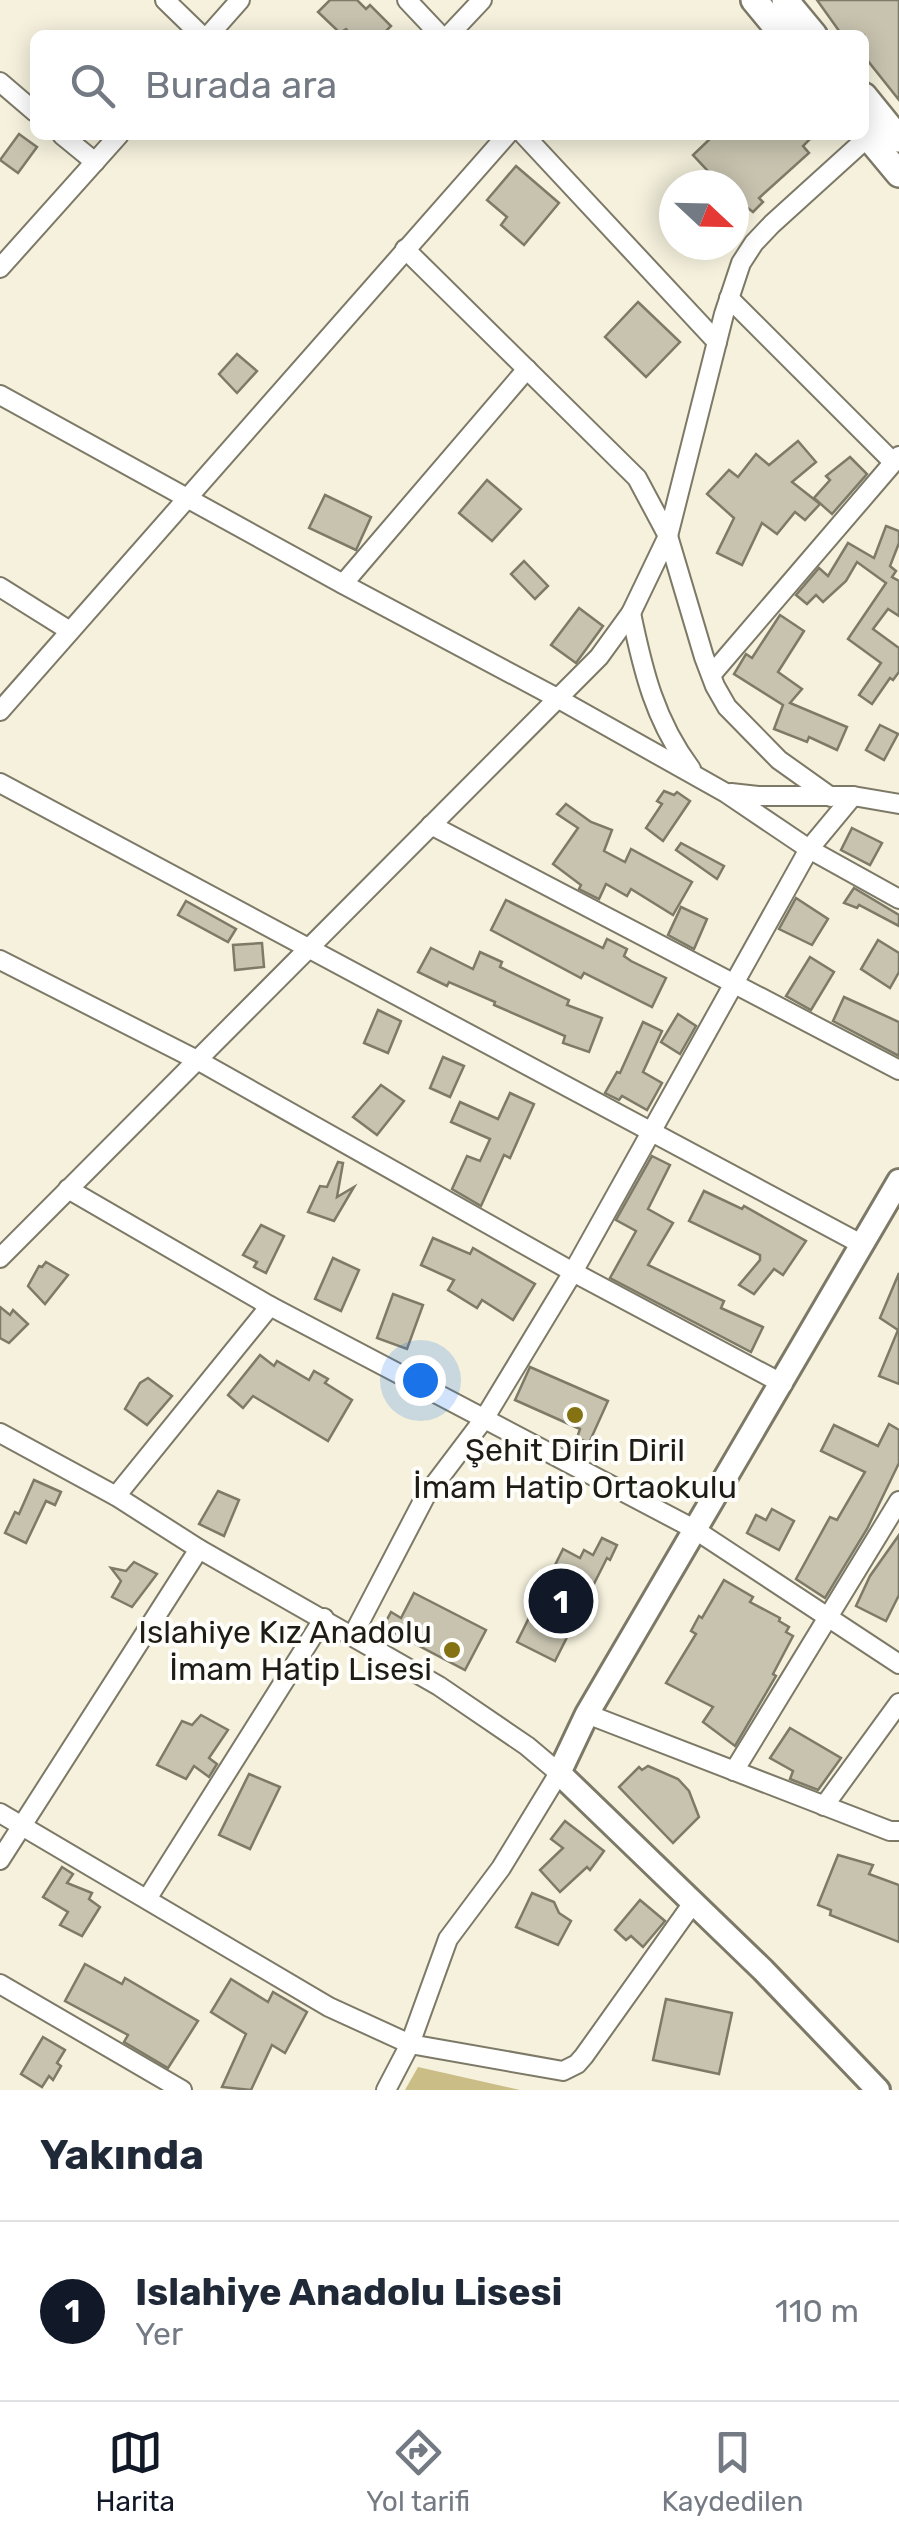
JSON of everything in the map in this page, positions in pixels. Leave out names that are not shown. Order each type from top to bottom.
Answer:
[{"type":"main road","points":[[754,0],[779,30]]},
{"type":"main road","points":[[786,0],[810,30]]},
{"type":"main road","points":[[869,102],[899,139]]},
{"type":"main road","points":[[869,138],[899,174]]},
{"type":"street","points":[[165,0],[196,30]]},
{"type":"street","points":[[213,30],[240,0]]},
{"type":"street","points":[[407,0],[435,30]]},
{"type":"street","points":[[454,30],[482,0]]},
{"type":"street","points":[[0,82],[30,108]]},
{"type":"street","points":[[68,140],[95,162]]},
{"type":"street","points":[[0,268],[115,140]]},
{"type":"street","points":[[0,711],[503,140]]},
{"type":"street","points":[[529,140],[717,342]]},
{"type":"street","points":[[0,1258],[599,656],[631,613],[668,536],[741,263],[754,243],[860,140]]},
{"type":"street","points":[[405,249],[636,478],[668,536],[714,686],[727,706],[780,760],[831,797]]},
{"type":"street","points":[[712,674],[896,459],[729,298]]},
{"type":"street","points":[[343,584],[527,369]]},
{"type":"street","points":[[0,395],[726,793],[810,849],[899,899]]},
{"type":"street","points":[[0,587],[70,631]]},
{"type":"street","points":[[631,613],[645,681],[656,712],[670,741],[698,778]]},
{"type":"street","points":[[0,783],[861,1244]]},
{"type":"street","points":[[726,793],[853,796],[899,804]]},
{"type":"street","points":[[353,1634],[426,1497],[484,1419],[573,1272],[810,849],[853,796]]},
{"type":"street","points":[[431,825],[899,1070]]},
{"type":"street","points":[[0,960],[199,1061],[573,1272],[783,1384]]},
{"type":"street","points":[[386,2090],[410,2044],[448,1939],[501,1868],[559,1773],[587,1714],[899,1181]]},
{"type":"street","points":[[68,1188],[270,1306],[694,1529],[899,1664]]},
{"type":"street","points":[[116,1496],[270,1306]]},
{"type":"street","points":[[0,1433],[353,1634],[495,1723],[559,1773],[878,2090]]},
{"type":"street","points":[[734,1771],[899,1501]]},
{"type":"street","points":[[0,1860],[198,1548]]},
{"type":"street","points":[[147,1899],[324,1618]]},
{"type":"street","points":[[824,1806],[899,1704]]},
{"type":"street","points":[[587,1714],[890,1832],[899,1831]]},
{"type":"street","points":[[0,1814],[329,2007],[410,2044],[563,2070],[584,2056],[693,1903]]},
{"type":"street","points":[[0,1984],[182,2090]]},
{"type":"shaded area","points":[[418,2067],[520,2090],[405,2090]]},
{"type":"building","points":[[330,0],[357,0],[366,9],[370,5],[391,26],[387,30],[337,30],[318,12]]},
{"type":"building","points":[[817,0],[899,0],[899,100],[869,62],[869,30],[838,30]]},
{"type":"building","points":[[19,134],[37,147],[18,173],[0,160]]},
{"type":"building","points":[[709,140],[809,140],[803,146],[809,153],[759,198],[763,202],[753,212],[749,209],[749,170],[707,170],[693,155]]},
{"type":"building","points":[[516,166],[559,203],[524,245],[501,225],[507,217],[487,200]]},
{"type":"building","points":[[638,302],[680,342],[646,377],[605,337]]},
{"type":"building","points":[[237,354],[257,371],[237,393],[219,374]]},
{"type":"building","points":[[798,441],[816,462],[792,482],[820,504],[805,520],[795,512],[777,534],[762,523],[742,565],[717,553],[734,518],[707,494],[729,470],[738,477],[756,454],[769,465]]},
{"type":"building","points":[[850,457],[867,474],[832,514],[814,498],[830,480],[826,476]]},
{"type":"building","points":[[487,480],[521,509],[492,541],[459,513]]},
{"type":"building","points":[[325,495],[371,517],[356,550],[309,528]]},
{"type":"building","points":[[886,526],[899,531],[890,566],[896,571],[892,577],[899,581],[899,616],[888,609],[873,629],[899,648],[899,672],[893,680],[890,678],[872,704],[859,695],[881,663],[848,639],[886,583],[857,562],[846,581],[823,602],[816,595],[807,604],[796,595],[819,568],[828,576],[848,543],[874,558]]},
{"type":"building","points":[[524,561],[548,586],[535,599],[511,574]]},
{"type":"building","points":[[579,608],[603,626],[576,663],[551,645]]},
{"type":"building","points":[[780,615],[804,631],[778,672],[802,689],[790,703],[847,727],[837,750],[809,737],[807,742],[774,729],[783,705],[734,674],[746,654],[752,658]]},
{"type":"building","points":[[880,725],[898,734],[884,760],[866,750]]},
{"type":"building","points":[[664,791],[674,795],[677,792],[690,801],[663,841],[646,828],[662,804],[657,801]]},
{"type":"building","points":[[566,804],[591,822],[612,830],[604,851],[625,862],[631,849],[692,882],[673,915],[631,889],[627,896],[606,884],[599,899],[579,889],[581,885],[553,864],[578,828],[557,814]]},
{"type":"building","points":[[852,828],[882,843],[870,865],[841,850]]},
{"type":"building","points":[[681,843],[724,866],[717,879],[676,850]]},
{"type":"building","points":[[854,888],[899,915],[899,926],[859,905],[857,908],[844,903]]},
{"type":"building","points":[[796,898],[828,919],[812,945],[779,929]]},
{"type":"building","points":[[506,900],[603,948],[607,939],[627,949],[624,956],[666,978],[652,1007],[584,973],[581,978],[491,930]]},
{"type":"building","points":[[186,901],[236,929],[228,942],[178,915]]},
{"type":"building","points":[[681,907],[707,919],[694,949],[668,935]]},
{"type":"building","points":[[878,940],[899,953],[899,972],[890,988],[861,969]]},
{"type":"building","points":[[262,943],[264,967],[235,970],[233,945]]},
{"type":"building","points":[[431,948],[473,969],[480,952],[502,962],[500,967],[569,1000],[567,1005],[602,1018],[589,1052],[563,1043],[565,1036],[494,1005],[495,1002],[418,972]]},
{"type":"building","points":[[810,957],[834,972],[811,1010],[786,996]]},
{"type":"building","points":[[844,997],[899,1022],[899,1056],[833,1021]]},
{"type":"building","points":[[378,1010],[401,1021],[388,1053],[364,1043]]},
{"type":"building","points":[[678,1014],[696,1026],[680,1054],[661,1042]]},
{"type":"building","points":[[643,1022],[662,1031],[643,1072],[662,1083],[647,1110],[622,1096],[619,1100],[605,1093],[620,1073]]},
{"type":"building","points":[[443,1057],[464,1066],[450,1097],[430,1088]]},
{"type":"building","points":[[381,1085],[404,1101],[377,1135],[353,1117]]},
{"type":"building","points":[[510,1093],[534,1104],[510,1158],[504,1155],[481,1206],[452,1189],[467,1156],[480,1161],[490,1139],[451,1122],[460,1102],[498,1119]]},
{"type":"building","points":[[652,1156],[670,1165],[648,1209],[673,1223],[648,1265],[724,1301],[721,1308],[763,1327],[751,1352],[610,1278],[636,1231],[616,1220]]},
{"type":"building","points":[[338,1162],[343,1163],[337,1197],[354,1187],[334,1221],[308,1212],[320,1186],[327,1187]]},
{"type":"building","points":[[704,1191],[742,1209],[744,1206],[806,1241],[783,1275],[774,1269],[754,1294],[739,1285],[760,1255],[689,1221]]},
{"type":"building","points":[[261,1225],[284,1236],[266,1273],[254,1267],[257,1262],[243,1255]]},
{"type":"building","points":[[433,1238],[470,1254],[473,1248],[535,1284],[513,1320],[482,1300],[477,1308],[448,1290],[454,1280],[421,1265]]},
{"type":"building","points":[[333,1258],[359,1270],[341,1311],[315,1299]]},
{"type":"building","points":[[46,1262],[68,1275],[45,1304],[28,1286],[39,1266]]},
{"type":"building","points":[[899,1273],[899,1384],[879,1376],[898,1330],[880,1318]]},
{"type":"building","points":[[393,1294],[423,1305],[407,1349],[377,1338]]},
{"type":"building","points":[[0,1307],[10,1315],[13,1310],[28,1324],[9,1343],[0,1338]]},
{"type":"building","points":[[260,1355],[274,1366],[277,1361],[309,1380],[314,1371],[352,1400],[328,1441],[253,1396],[243,1408],[228,1395]]},
{"type":"building","name":"Şehit Dirin Diril İmam Hatip Ortaokulu","points":[[530,1367],[608,1401],[589,1443],[577,1438],[580,1429],[515,1400]]},
{"type":"building","points":[[148,1378],[172,1396],[147,1425],[125,1409],[140,1383]]},
{"type":"building","points":[[889,1424],[899,1430],[899,1463],[867,1529],[825,1598],[796,1579],[830,1517],[837,1520],[865,1472],[821,1451],[834,1425],[878,1446]]},
{"type":"building","points":[[34,1480],[61,1492],[55,1505],[46,1501],[26,1543],[5,1533],[15,1512],[19,1514]]},
{"type":"building","points":[[218,1491],[239,1500],[224,1536],[199,1524]]},
{"type":"building","points":[[772,1509],[794,1521],[779,1550],[747,1533],[756,1515],[766,1520]]},
{"type":"building","points":[[899,1535],[899,1595],[886,1621],[856,1606],[870,1576]]},
{"type":"building","points":[[602,1538],[617,1545],[555,1661],[517,1642],[563,1549],[580,1558],[584,1550],[593,1555]]},
{"type":"building","points":[[134,1562],[157,1574],[132,1607],[112,1597],[121,1581],[111,1568],[126,1571]]},
{"type":"building","points":[[724,1580],[753,1597],[750,1602],[780,1618],[789,1627],[786,1632],[793,1636],[773,1674],[776,1676],[735,1746],[703,1722],[713,1707],[666,1683],[696,1634],[691,1631],[699,1616],[702,1618]]},
{"type":"building","name":"Islahiye Kız Anadolu İmam Hatip Lisesi","points":[[414,1593],[486,1630],[465,1670],[383,1627],[391,1612],[401,1618]]},
{"type":"building","points":[[201,1715],[228,1730],[209,1758],[217,1764],[209,1777],[194,1766],[186,1779],[157,1765],[182,1721],[192,1725]]},
{"type":"building","points":[[790,1728],[841,1758],[818,1790],[790,1779],[793,1771],[770,1758]]},
{"type":"building","points":[[648,1766],[678,1779],[689,1791],[699,1817],[673,1843],[619,1787],[639,1767],[642,1770]]},
{"type":"building","points":[[249,1774],[280,1787],[250,1849],[219,1835]]},
{"type":"building","points":[[565,1821],[604,1851],[590,1870],[587,1867],[560,1892],[540,1870],[563,1848],[551,1839]]},
{"type":"building","points":[[838,1855],[873,1865],[869,1874],[899,1885],[899,1942],[830,1915],[831,1910],[818,1905]]},
{"type":"building","points":[[62,1867],[73,1874],[67,1883],[92,1893],[89,1899],[100,1907],[82,1936],[60,1925],[68,1912],[43,1897]]},
{"type":"building","points":[[532,1893],[554,1902],[559,1913],[571,1921],[558,1945],[516,1927]]},
{"type":"building","points":[[640,1900],[665,1921],[643,1947],[631,1936],[626,1940],[615,1930]]},
{"type":"building","points":[[85,1964],[122,1984],[125,1978],[198,2021],[168,2068],[124,2042],[128,2035],[65,2001]]},
{"type":"building","points":[[231,1979],[268,2002],[273,1992],[307,2012],[285,2053],[272,2045],[251,2090],[222,2087],[246,2034],[211,2012]]},
{"type":"building","points":[[666,1999],[732,2013],[719,2074],[653,2060]]},
{"type":"building","points":[[43,2037],[65,2050],[53,2080],[49,2076],[42,2087],[21,2074]]},
{"type":"place","name":"Şehit Dirin Diril İmam Hatip Ortaokulu","points":[[575,1415]]},
{"type":"place","name":"Islahiye Anadolu Lisesi","points":[[561,1601]]},
{"type":"place","name":"Islahiye Kız Anadolu İmam Hatip Lisesi","points":[[452,1650]]}]
